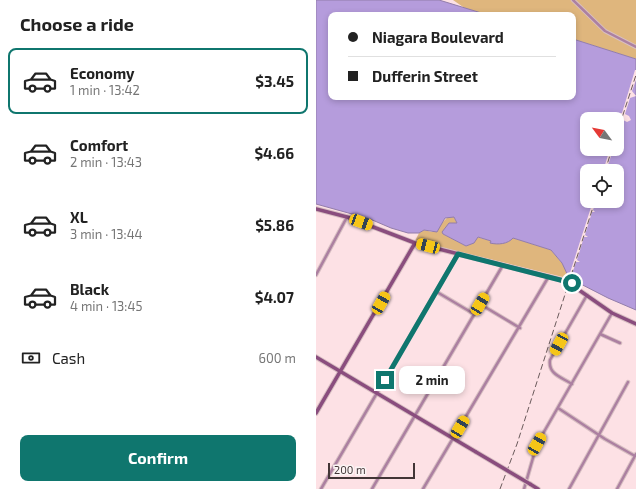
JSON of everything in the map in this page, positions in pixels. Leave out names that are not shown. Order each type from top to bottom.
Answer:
[{"type":"main road","points":[[316,209],[347,217],[416,243],[572,283],[612,313],[636,324]]},
{"type":"main road","points":[[316,414],[416,243]]},
{"type":"main road","points":[[316,357],[378,392],[538,489]]},
{"type":"street","points":[[573,0],[605,31],[636,47]]},
{"type":"street","points":[[316,275],[347,217]]},
{"type":"street","points":[[321,489],[458,254]]},
{"type":"street","points":[[372,489],[503,265]]},
{"type":"street","points":[[423,489],[520,328],[549,276]]},
{"type":"street","points":[[437,292],[474,314]]},
{"type":"street","points":[[572,384],[552,372],[549,366],[550,360],[587,295]]},
{"type":"street","points":[[480,304],[520,328]]},
{"type":"street","points":[[524,489],[537,444],[612,313]]},
{"type":"street","points":[[600,334],[620,343]]},
{"type":"street","points":[[570,489],[628,382]]},
{"type":"street","points":[[558,408],[583,423],[599,436],[636,455],[617,489]]},
{"type":"shaded area","points":[[316,0],[439,0],[478,12],[328,12],[328,100],[576,100],[576,40],[636,59],[636,310],[608,298],[569,278],[562,263],[551,250],[513,238],[506,243],[496,244],[490,243],[491,241],[478,237],[474,243],[466,246],[443,234],[442,232],[449,223],[457,223],[454,217],[445,218],[437,232],[424,230],[419,233],[408,233],[370,219],[316,204]]},
{"type":"shaded area","points":[[453,0],[636,0],[636,59],[576,40],[576,12],[477,12],[466,9]]},
{"type":"shaded area","points":[[448,217],[454,217],[457,223],[443,234],[466,246],[473,243],[477,237],[491,241],[490,243],[506,243],[513,238],[551,250],[566,268],[567,278],[415,241],[419,233],[424,230],[432,232]]},
{"type":"pier","points":[[636,70],[636,80],[632,91],[636,96],[630,98],[625,114],[629,116],[631,120],[627,122],[624,120],[624,112],[622,112]]},
{"type":"pier","points":[[608,156],[611,156],[608,164],[605,164]]},
{"type":"pier","points":[[591,208],[594,208],[593,210],[595,212],[592,212],[585,235],[588,237],[584,237],[577,260],[580,262],[576,262],[570,280],[568,279]]},
{"type":"railway","points":[[624,112],[636,75]]},
{"type":"railway","points":[[607,164],[610,156]]},
{"type":"railway","points":[[500,489],[517,444],[593,208]]},
{"type":"route","points":[[385,380],[458,254],[572,283]]}]
